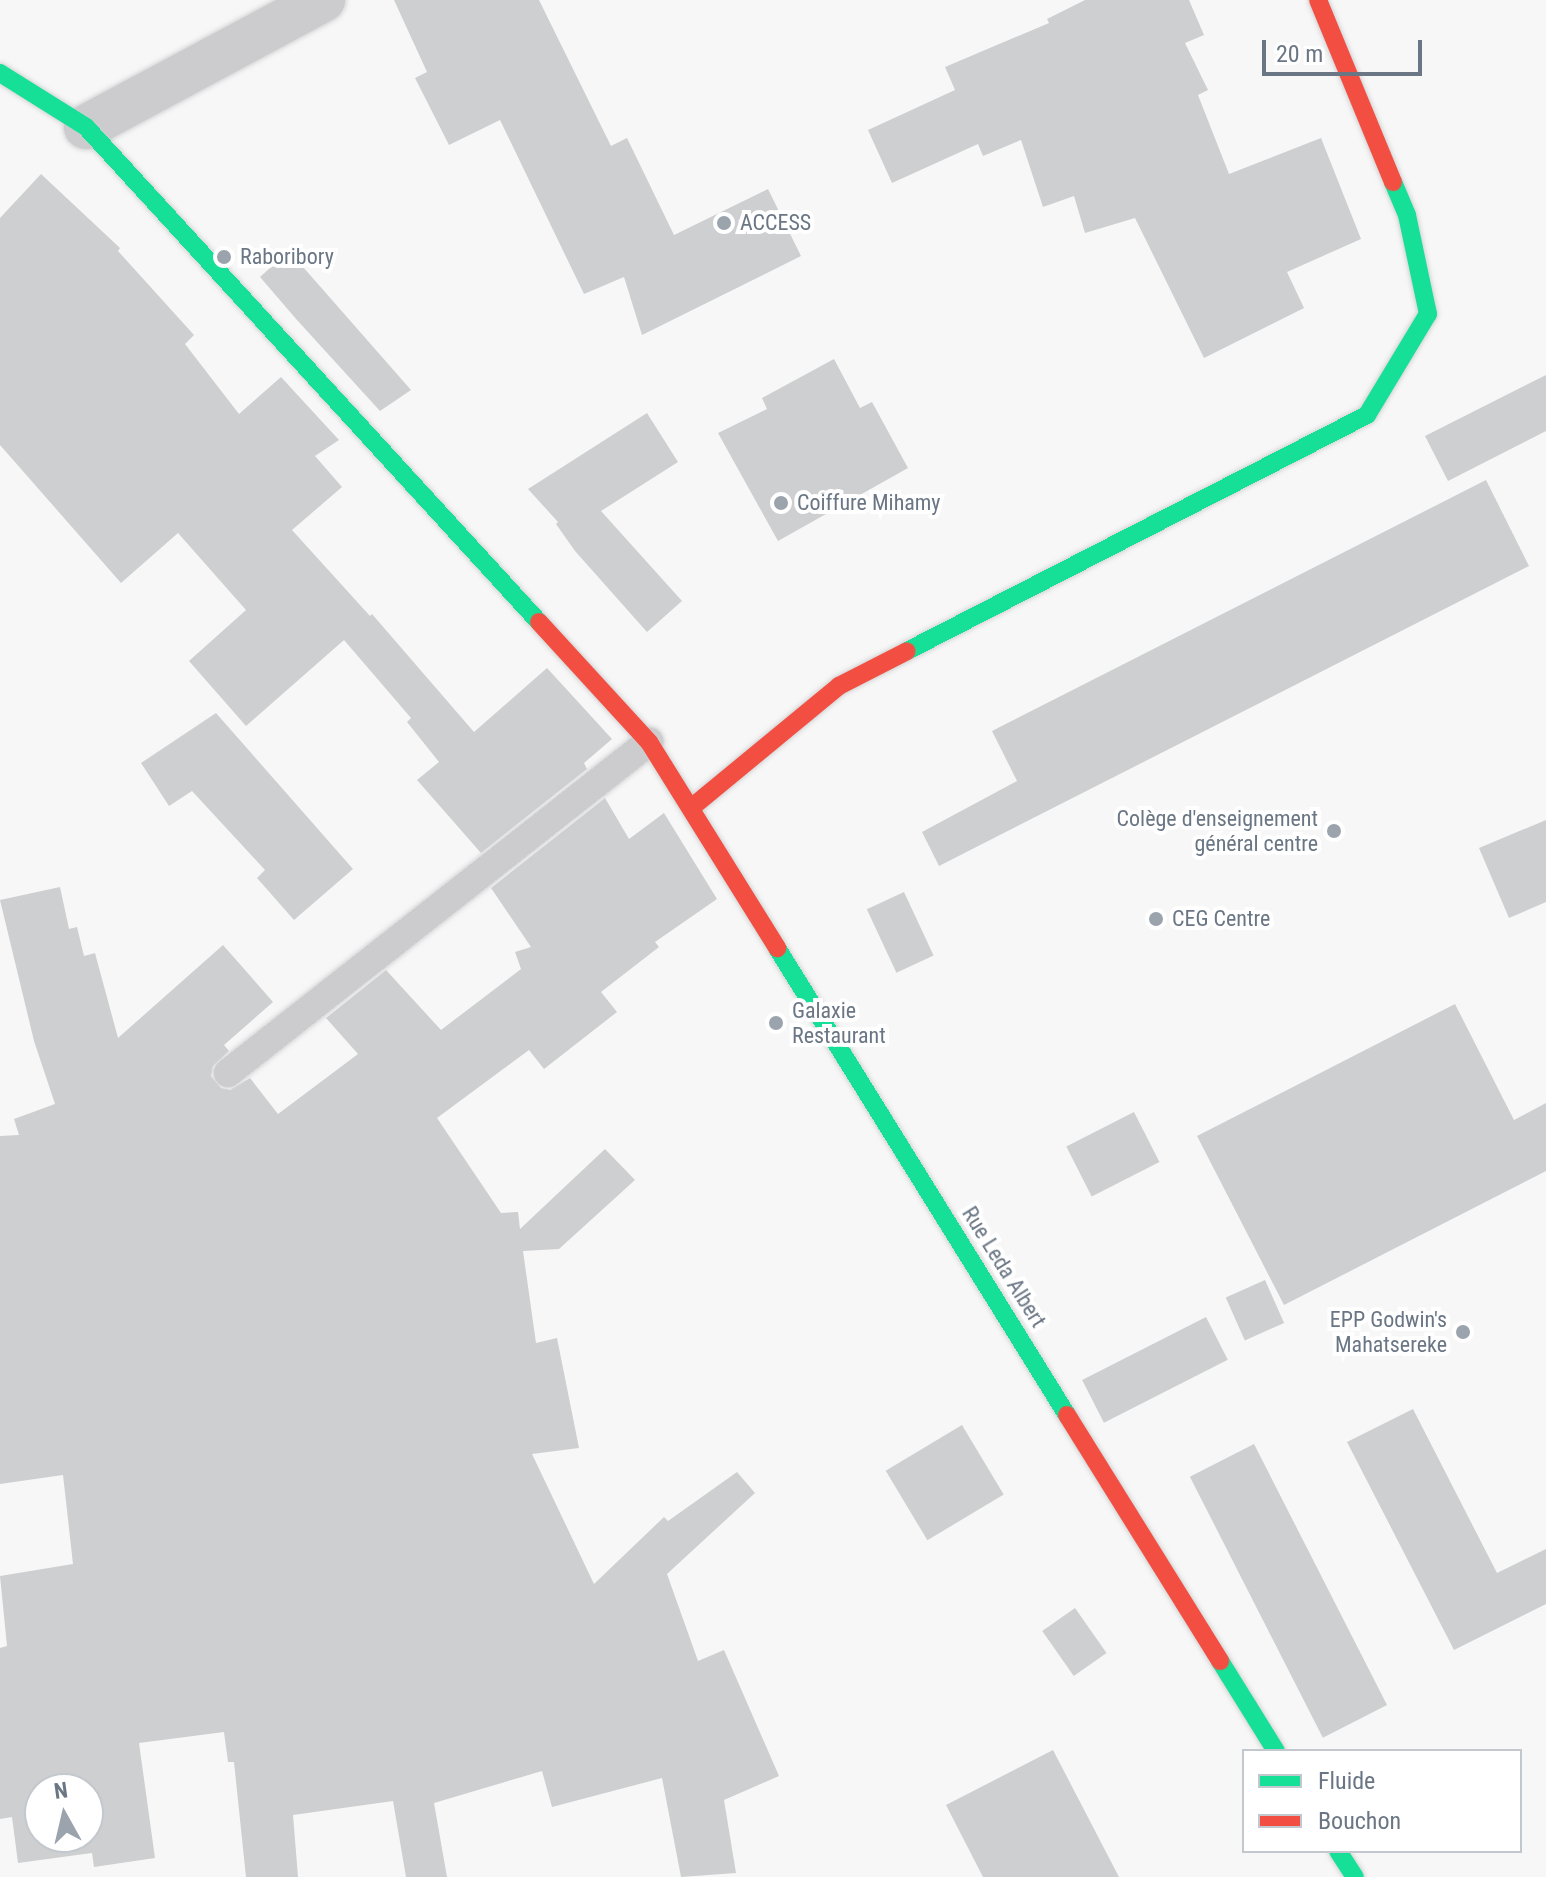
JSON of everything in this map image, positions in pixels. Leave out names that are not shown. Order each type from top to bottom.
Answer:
[{"type":"street","points":[[86,127],[323,0]]},
{"type":"street","points":[[691,808],[839,686],[1367,415],[1428,314],[1407,215],[1318,0]]},
{"type":"street","name":"Rue Leda Albert","points":[[0,73],[86,127],[649,742],[1275,1749]]},
{"type":"street","points":[[1339,1853],[1355,1877]]},
{"type":"lane","points":[[228,1073],[649,742]]},
{"type":"building","points":[[394,0],[539,0],[611,146],[627,138],[674,235],[768,189],[801,256],[642,335],[624,277],[584,294],[500,120],[449,145],[415,78],[427,72]]},
{"type":"building","points":[[1085,0],[1189,0],[1204,35],[1185,43],[1208,90],[1198,95],[1229,174],[1321,138],[1361,239],[1287,272],[1304,308],[1204,358],[1135,218],[1085,233],[1074,196],[1043,207],[1021,140],[983,156],[978,144],[892,183],[868,130],[955,90],[945,67],[1049,23],[1047,19]]},
{"type":"building","points":[[41,174],[120,248],[118,251],[194,335],[185,344],[239,414],[281,377],[339,440],[315,456],[342,487],[292,530],[370,616],[372,614],[474,732],[547,668],[612,739],[584,763],[587,769],[481,853],[417,780],[439,762],[407,722],[411,718],[344,640],[246,726],[189,661],[246,610],[178,533],[121,583],[0,445],[0,218]]},
{"type":"building","points":[[289,251],[411,390],[380,411],[297,320],[260,277]]},
{"type":"building","points":[[834,359],[860,408],[872,402],[908,468],[778,541],[718,433],[767,409],[762,398]]},
{"type":"building","points":[[1546,375],[1546,431],[1448,481],[1425,436]]},
{"type":"building","points":[[647,413],[678,462],[601,511],[682,601],[647,632],[575,551],[556,524],[558,522],[528,489]]},
{"type":"building","points":[[1486,480],[1529,566],[939,866],[922,832],[1017,781],[992,731]]},
{"type":"building","points":[[216,713],[353,869],[294,920],[257,878],[265,870],[192,791],[169,806],[141,763]]},
{"type":"building","points":[[605,798],[629,839],[664,813],[717,899],[655,942],[659,947],[601,992],[617,1012],[544,1069],[529,1050],[437,1118],[501,1213],[518,1212],[520,1229],[605,1149],[635,1180],[559,1249],[523,1251],[536,1343],[557,1338],[579,1448],[532,1454],[594,1584],[664,1517],[668,1521],[737,1472],[755,1493],[667,1574],[698,1661],[724,1650],[779,1776],[724,1800],[736,1873],[681,1877],[662,1778],[552,1807],[542,1771],[434,1803],[447,1877],[406,1877],[393,1801],[293,1815],[298,1877],[246,1877],[234,1762],[228,1762],[224,1732],[139,1743],[155,1858],[94,1867],[92,1853],[18,1863],[12,1817],[0,1819],[0,1648],[7,1646],[0,1576],[73,1564],[63,1475],[0,1484],[0,1136],[19,1135],[14,1119],[55,1104],[34,1041],[0,900],[60,887],[69,929],[77,927],[84,956],[95,953],[118,1038],[223,945],[273,1002],[224,1045],[229,1051],[213,1066],[211,1076],[221,1088],[230,1090],[250,1078],[278,1114],[358,1054],[326,1018],[386,970],[441,1030],[521,969],[515,952],[531,947],[491,888]]},
{"type":"building","points":[[1546,820],[1546,902],[1509,918],[1479,848]]},
{"type":"building","points":[[904,892],[934,955],[896,973],[867,909]]},
{"type":"building","points":[[1455,1004],[1514,1120],[1546,1103],[1546,1171],[1284,1305],[1197,1136]]},
{"type":"building","points":[[1134,1112],[1159,1162],[1092,1196],[1066,1147]]},
{"type":"building","points":[[1265,1280],[1284,1323],[1245,1340],[1226,1297]]},
{"type":"building","points":[[1206,1317],[1228,1360],[1104,1423],[1082,1380]]},
{"type":"building","points":[[1413,1409],[1497,1573],[1546,1549],[1546,1604],[1454,1650],[1347,1442]]},
{"type":"building","points":[[962,1425],[1004,1494],[927,1540],[886,1471]]},
{"type":"building","points":[[1254,1444],[1387,1705],[1323,1738],[1190,1477]]},
{"type":"building","points":[[1075,1608],[1107,1653],[1074,1676],[1042,1631]]},
{"type":"building","points":[[1053,1750],[1119,1877],[983,1877],[946,1805]]},
{"type":"traffic: fast","points":[[0,73],[86,127],[539,622]]},
{"type":"traffic: fast","points":[[907,651],[1367,415],[1428,314],[1407,215],[1393,182]]},
{"type":"traffic: fast","points":[[777,948],[1067,1415]]},
{"type":"traffic: fast","points":[[1220,1661],[1275,1749]]},
{"type":"traffic: fast","points":[[1339,1853],[1355,1877]]},
{"type":"traffic: jam","points":[[1318,0],[1393,182]]},
{"type":"traffic: jam","points":[[539,622],[649,742],[777,948]]},
{"type":"traffic: jam","points":[[691,808],[839,686],[907,651]]},
{"type":"traffic: jam","points":[[1067,1415],[1220,1661]]},
{"type":"place","name":"ACCESS","points":[[724,223]]},
{"type":"place","name":"Raboribory","points":[[224,257]]},
{"type":"place","name":"Coiffure Mihamy","points":[[781,503]]},
{"type":"place","name":"Colège d'enseignement général centre","points":[[1334,831]]},
{"type":"place","name":"CEG Centre","points":[[1156,919]]},
{"type":"place","name":"Galaxie Restaurant","points":[[776,1023]]},
{"type":"place","name":"EPP Godwin's Mahatsereke","points":[[1463,1332]]}]
